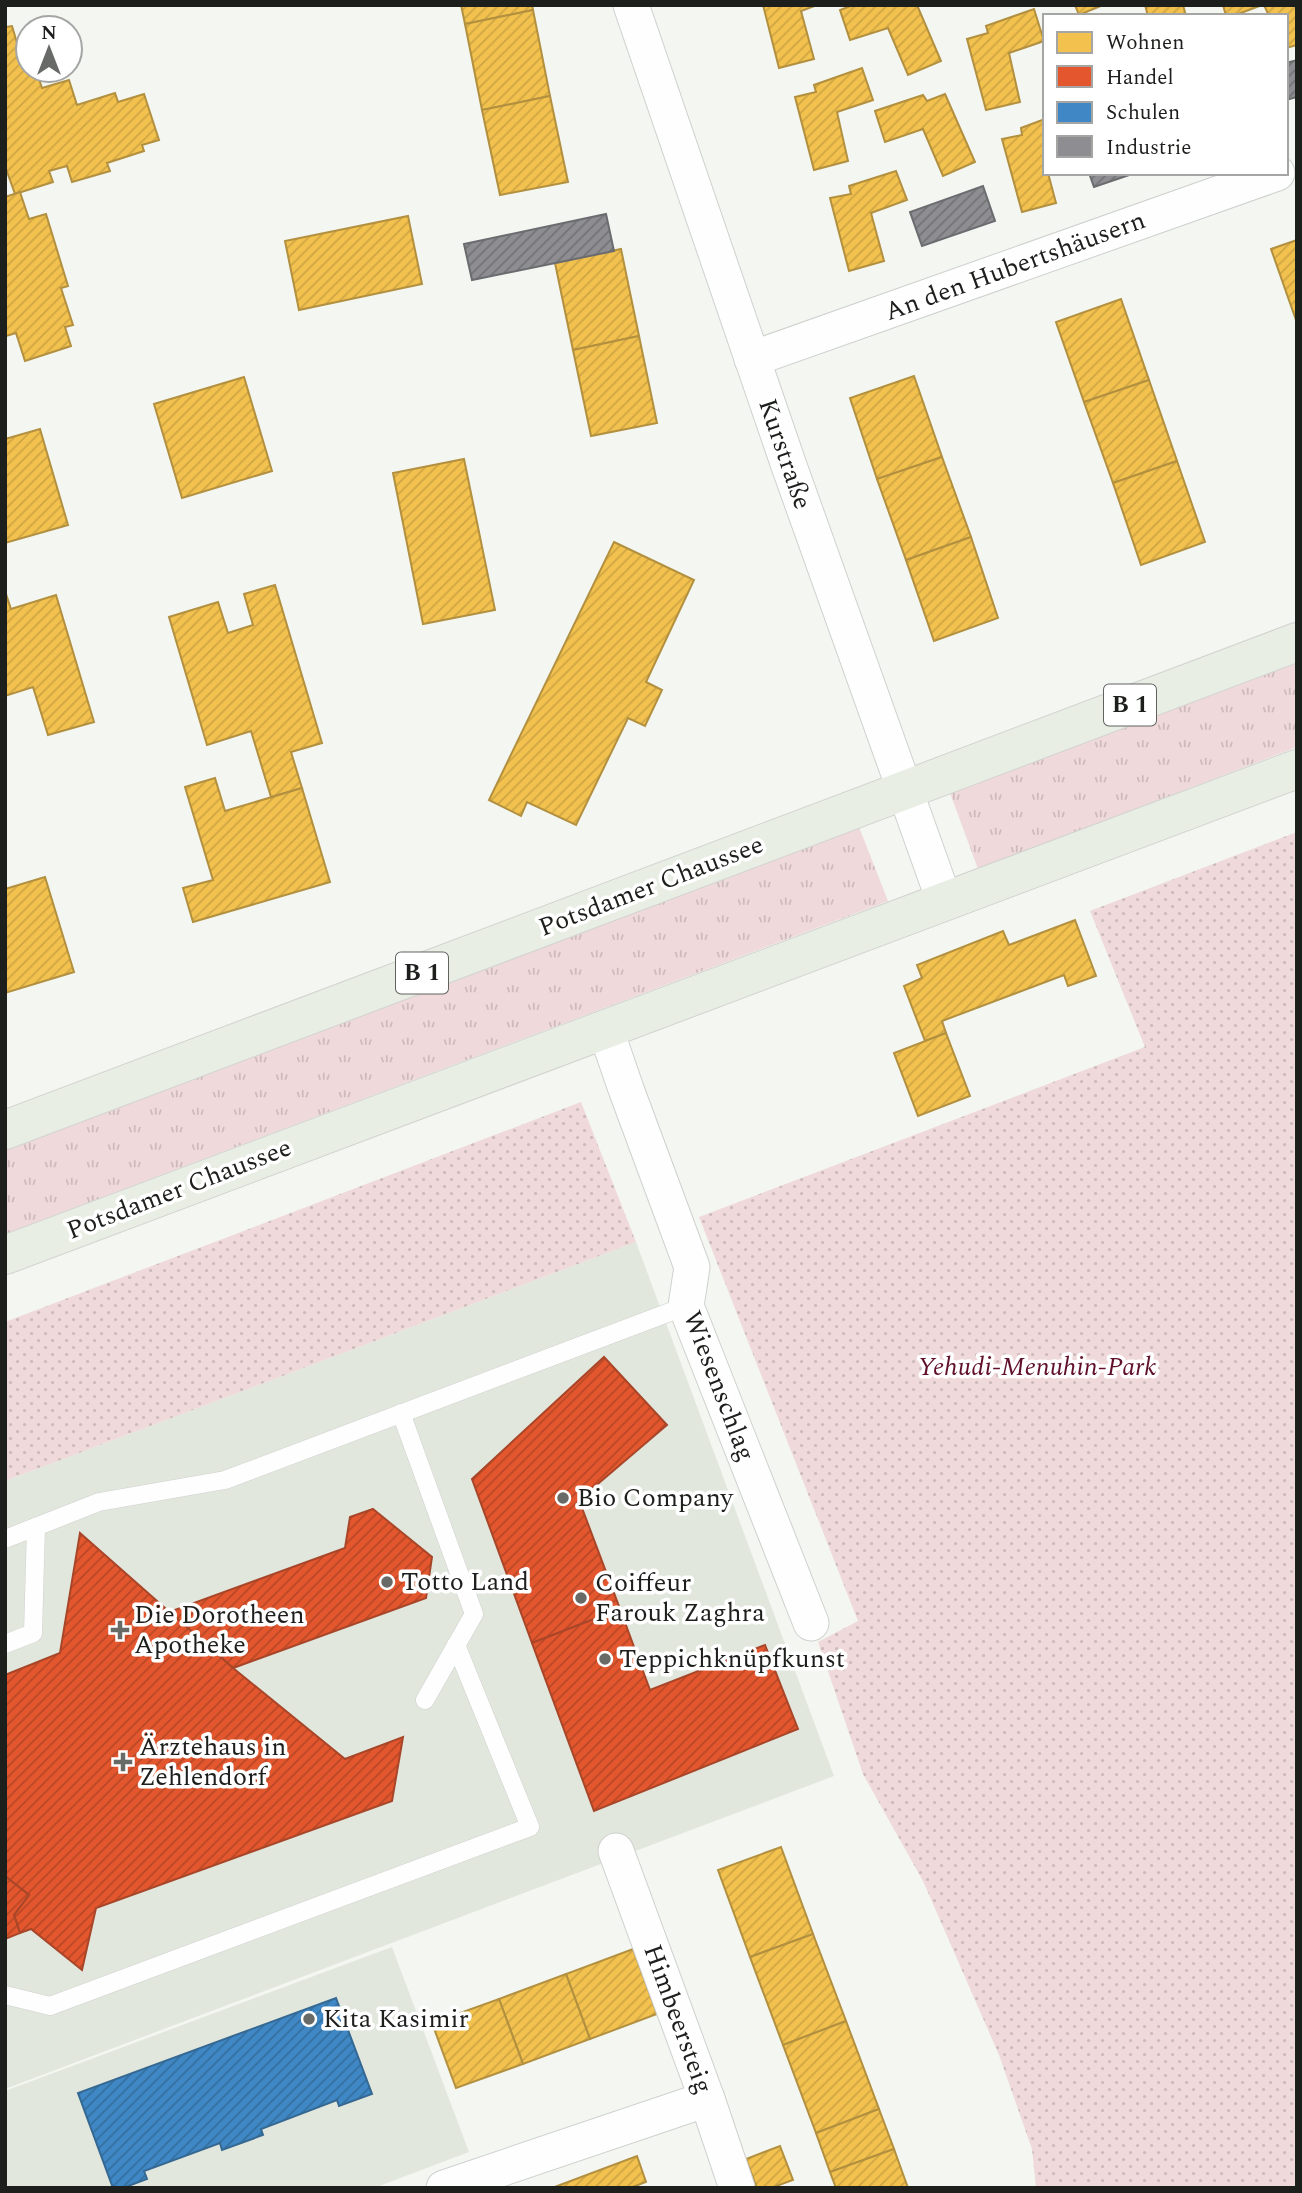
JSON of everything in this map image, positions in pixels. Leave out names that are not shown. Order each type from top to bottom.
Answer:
[{"type":"main road","name":"Potsdamer Chaussee","points":[[5,1130],[1297,642]]},
{"type":"main road","name":"Potsdamer Chaussee","points":[[5,1255],[1297,769]]},
{"type":"street","name":"Kurstraße","points":[[631,5],[752,359],[944,900]]},
{"type":"street","name":"An den Hubertshäusern","points":[[752,359],[1271,175]]},
{"type":"street","name":"Wiesenschlag","points":[[606,1028],[692,1266],[686,1306],[811,1623]]},
{"type":"street","name":"Himbeersteig","points":[[615,1851],[737,2188]]},
{"type":"street","points":[[444,2188],[707,2099]]},
{"type":"lane","points":[[5,1539],[99,1502],[225,1480],[686,1306]]},
{"type":"lane","points":[[401,1413],[474,1614],[425,1700]]},
{"type":"lane","points":[[5,1644],[33,1633],[36,1527]]},
{"type":"lane","points":[[5,1995],[50,2006],[530,1827],[456,1645]]},
{"type":"shaded area","points":[[636,1242],[834,1776],[5,2089],[5,1481]]},
{"type":"shaded area","name":"Kita Kasimir","points":[[392,1947],[469,2152],[374,2188],[5,2188],[5,2091]]},
{"type":"green space","points":[[1297,661],[1297,747],[978,869],[950,793]]},
{"type":"green space","points":[[859,827],[888,901],[5,1234],[5,1149]]},
{"type":"green space","name":"Yehudi-Menuhin-Park","points":[[1297,832],[1297,2188],[1036,2188],[1032,2149],[999,2055],[923,1881],[863,1774],[818,1642],[858,1621],[699,1217],[1145,1047],[1090,911]]},
{"type":"green space","points":[[581,1102],[636,1242],[5,1481],[5,1322]]},
{"type":"building: Wohnen","points":[[461,5],[532,5],[533,10],[465,24]]},
{"type":"building: Wohnen","points":[[763,5],[817,5],[801,11],[814,59],[779,68]]},
{"type":"building: Wohnen","points":[[853,5],[917,5],[941,61],[908,75],[888,28],[850,40],[840,10]]},
{"type":"building: Wohnen","points":[[1075,5],[1103,5],[1081,14],[1079,14]]},
{"type":"building: Wohnen","points":[[1145,5],[1183,5],[1185,14],[1147,14]]},
{"type":"building: Wohnen","points":[[1223,5],[1262,5],[1238,14],[1225,14]]},
{"type":"building: Wohnen","points":[[1264,5],[1297,5],[1297,45],[1288,47],[1288,14],[1268,14]]},
{"type":"building: Wohnen","points":[[1034,9],[1043,41],[1009,53],[1020,102],[986,110],[967,39],[988,33],[986,26]]},
{"type":"building: Wohnen","points":[[533,10],[550,96],[482,110],[465,24]]},
{"type":"building: Wohnen","points":[[12,26],[14,33],[14,84],[41,84],[42,88],[70,84],[77,105],[115,93],[118,102],[144,94],[159,140],[142,145],[144,151],[107,163],[110,171],[72,182],[67,166],[49,171],[53,182],[15,194],[5,166],[5,27]]},
{"type":"building: Wohnen","points":[[862,68],[873,100],[837,112],[848,161],[814,170],[795,97],[816,92],[814,85]]},
{"type":"building: Wohnen","points":[[945,94],[975,162],[943,176],[923,129],[885,142],[875,111],[923,95],[927,101]]},
{"type":"building: Wohnen","points":[[550,96],[568,182],[500,195],[482,110]]},
{"type":"building: Wohnen","points":[[1043,120],[1043,175],[1049,175],[1056,203],[1022,212],[1002,139],[1022,135],[1021,128]]},
{"type":"building: Wohnen","points":[[896,171],[907,200],[871,213],[884,261],[849,271],[830,198],[851,194],[849,186]]},
{"type":"building: Wohnen","points":[[20,192],[29,219],[46,214],[68,286],[61,288],[73,325],[65,327],[71,346],[25,361],[16,333],[6,336],[5,333],[5,197]]},
{"type":"building: Wohnen","points":[[408,216],[422,284],[299,310],[285,241]]},
{"type":"building: Wohnen","points":[[1297,240],[1297,323],[1271,249]]},
{"type":"building: Wohnen","points":[[621,249],[639,336],[573,350],[555,263]]},
{"type":"building: Wohnen","points":[[1121,299],[1149,380],[1084,402],[1056,322]]},
{"type":"building: Wohnen","points":[[639,336],[657,423],[591,436],[573,350]]},
{"type":"building: Wohnen","points":[[914,376],[942,457],[877,479],[850,398]]},
{"type":"building: Wohnen","points":[[244,377],[272,471],[182,498],[154,404]]},
{"type":"building: Wohnen","points":[[1149,380],[1177,461],[1113,483],[1084,402]]},
{"type":"building: Wohnen","points":[[40,429],[68,525],[5,543],[5,439]]},
{"type":"building: Wohnen","points":[[942,457],[971,537],[906,560],[877,479]]},
{"type":"building: Wohnen","points":[[464,459],[495,610],[423,624],[393,473]]},
{"type":"building: Wohnen","points":[[1177,461],[1205,542],[1141,565],[1113,483]]},
{"type":"building: Wohnen","points":[[971,537],[998,618],[934,641],[906,560]]},
{"type":"building: Wohnen","points":[[614,542],[694,580],[646,682],[662,690],[645,726],[628,718],[576,825],[527,802],[521,816],[489,800]]},
{"type":"building: Wohnen","points":[[275,585],[322,743],[291,752],[302,788],[271,797],[251,731],[207,745],[169,617],[218,602],[228,633],[253,625],[244,594]]},
{"type":"building: Wohnen","points":[[5,591],[11,609],[56,595],[94,722],[48,735],[33,687],[5,696]]},
{"type":"building: Wohnen","points":[[215,778],[225,811],[302,788],[330,882],[193,922],[183,888],[213,880],[185,787]]},
{"type":"building: Wohnen","points":[[45,877],[74,972],[5,993],[5,889]]},
{"type":"building: Wohnen","points":[[1075,920],[1096,976],[1068,986],[1064,975],[942,1021],[946,1033],[925,1041],[904,986],[922,978],[917,965],[1003,931],[1009,945]]},
{"type":"building: Wohnen","points":[[946,1033],[970,1096],[918,1116],[894,1053]]},
{"type":"building: Wohnen","points":[[781,1847],[813,1934],[750,1957],[718,1870]]},
{"type":"building: Wohnen","points":[[813,1934],[846,2021],[783,2045],[750,1957]]},
{"type":"building: Wohnen","points":[[633,1949],[657,2014],[590,2039],[566,1974]]},
{"type":"building: Wohnen","points":[[566,1974],[590,2039],[523,2064],[499,1999]]},
{"type":"building: Wohnen","points":[[499,1999],[523,2064],[456,2088],[432,2023]]},
{"type":"building: Wohnen","points":[[846,2021],[879,2109],[816,2133],[783,2045]]},
{"type":"building: Wohnen","points":[[879,2109],[894,2149],[830,2172],[816,2133]]},
{"type":"building: Wohnen","points":[[780,2146],[793,2180],[771,2188],[757,2188],[746,2159]]},
{"type":"building: Wohnen","points":[[894,2149],[908,2188],[836,2188],[830,2172]]},
{"type":"building: Wohnen","points":[[637,2156],[646,2182],[630,2188],[552,2188]]},
{"type":"building: Handel","points":[[604,1357],[667,1425],[579,1500],[620,1609],[532,1643],[472,1479]]},
{"type":"building: Handel","points":[[373,1509],[432,1557],[426,1598],[233,1668],[169,1612],[345,1548],[350,1517]]},
{"type":"building: Handel","points":[[80,1533],[233,1668],[345,1759],[403,1737],[392,1801],[96,1908],[82,1970],[31,1929],[20,1933],[14,1915],[29,1895],[5,1876],[5,1675],[60,1653]]},
{"type":"building: Handel","points":[[620,1609],[650,1690],[765,1645],[798,1729],[594,1811],[532,1643]]},
{"type":"building: Handel","points":[[5,1876],[29,1895],[14,1915],[20,1933],[5,1939]]},
{"type":"building: Schulen","points":[[336,1998],[372,2094],[339,2106],[337,2100],[261,2129],[263,2135],[222,2150],[220,2143],[144,2171],[147,2179],[123,2188],[113,2188],[78,2093]]},
{"type":"building: Industrie","points":[[1297,60],[1297,97],[1288,99],[1288,62]]},
{"type":"building: Industrie","points":[[1090,175],[1129,175],[1094,187]]},
{"type":"building: Industrie","points":[[983,186],[995,221],[922,246],[910,212]]},
{"type":"building: Industrie","points":[[606,214],[614,251],[472,280],[464,244]]},
{"type":"place","name":"Bio Company","points":[[563,1498]]},
{"type":"place","name":"Totto Land","points":[[387,1582]]},
{"type":"place","name":"Coiffeur Farouk Zaghra","points":[[581,1598]]},
{"type":"place","name":"Die Dorotheen Apotheke","points":[[120,1630]]},
{"type":"place","name":"Teppichknüpfkunst","points":[[605,1659]]},
{"type":"place","name":"Ärztehaus in Zehlendorf","points":[[123,1762]]},
{"type":"place","name":"Kita Kasimir","points":[[309,2019]]}]
